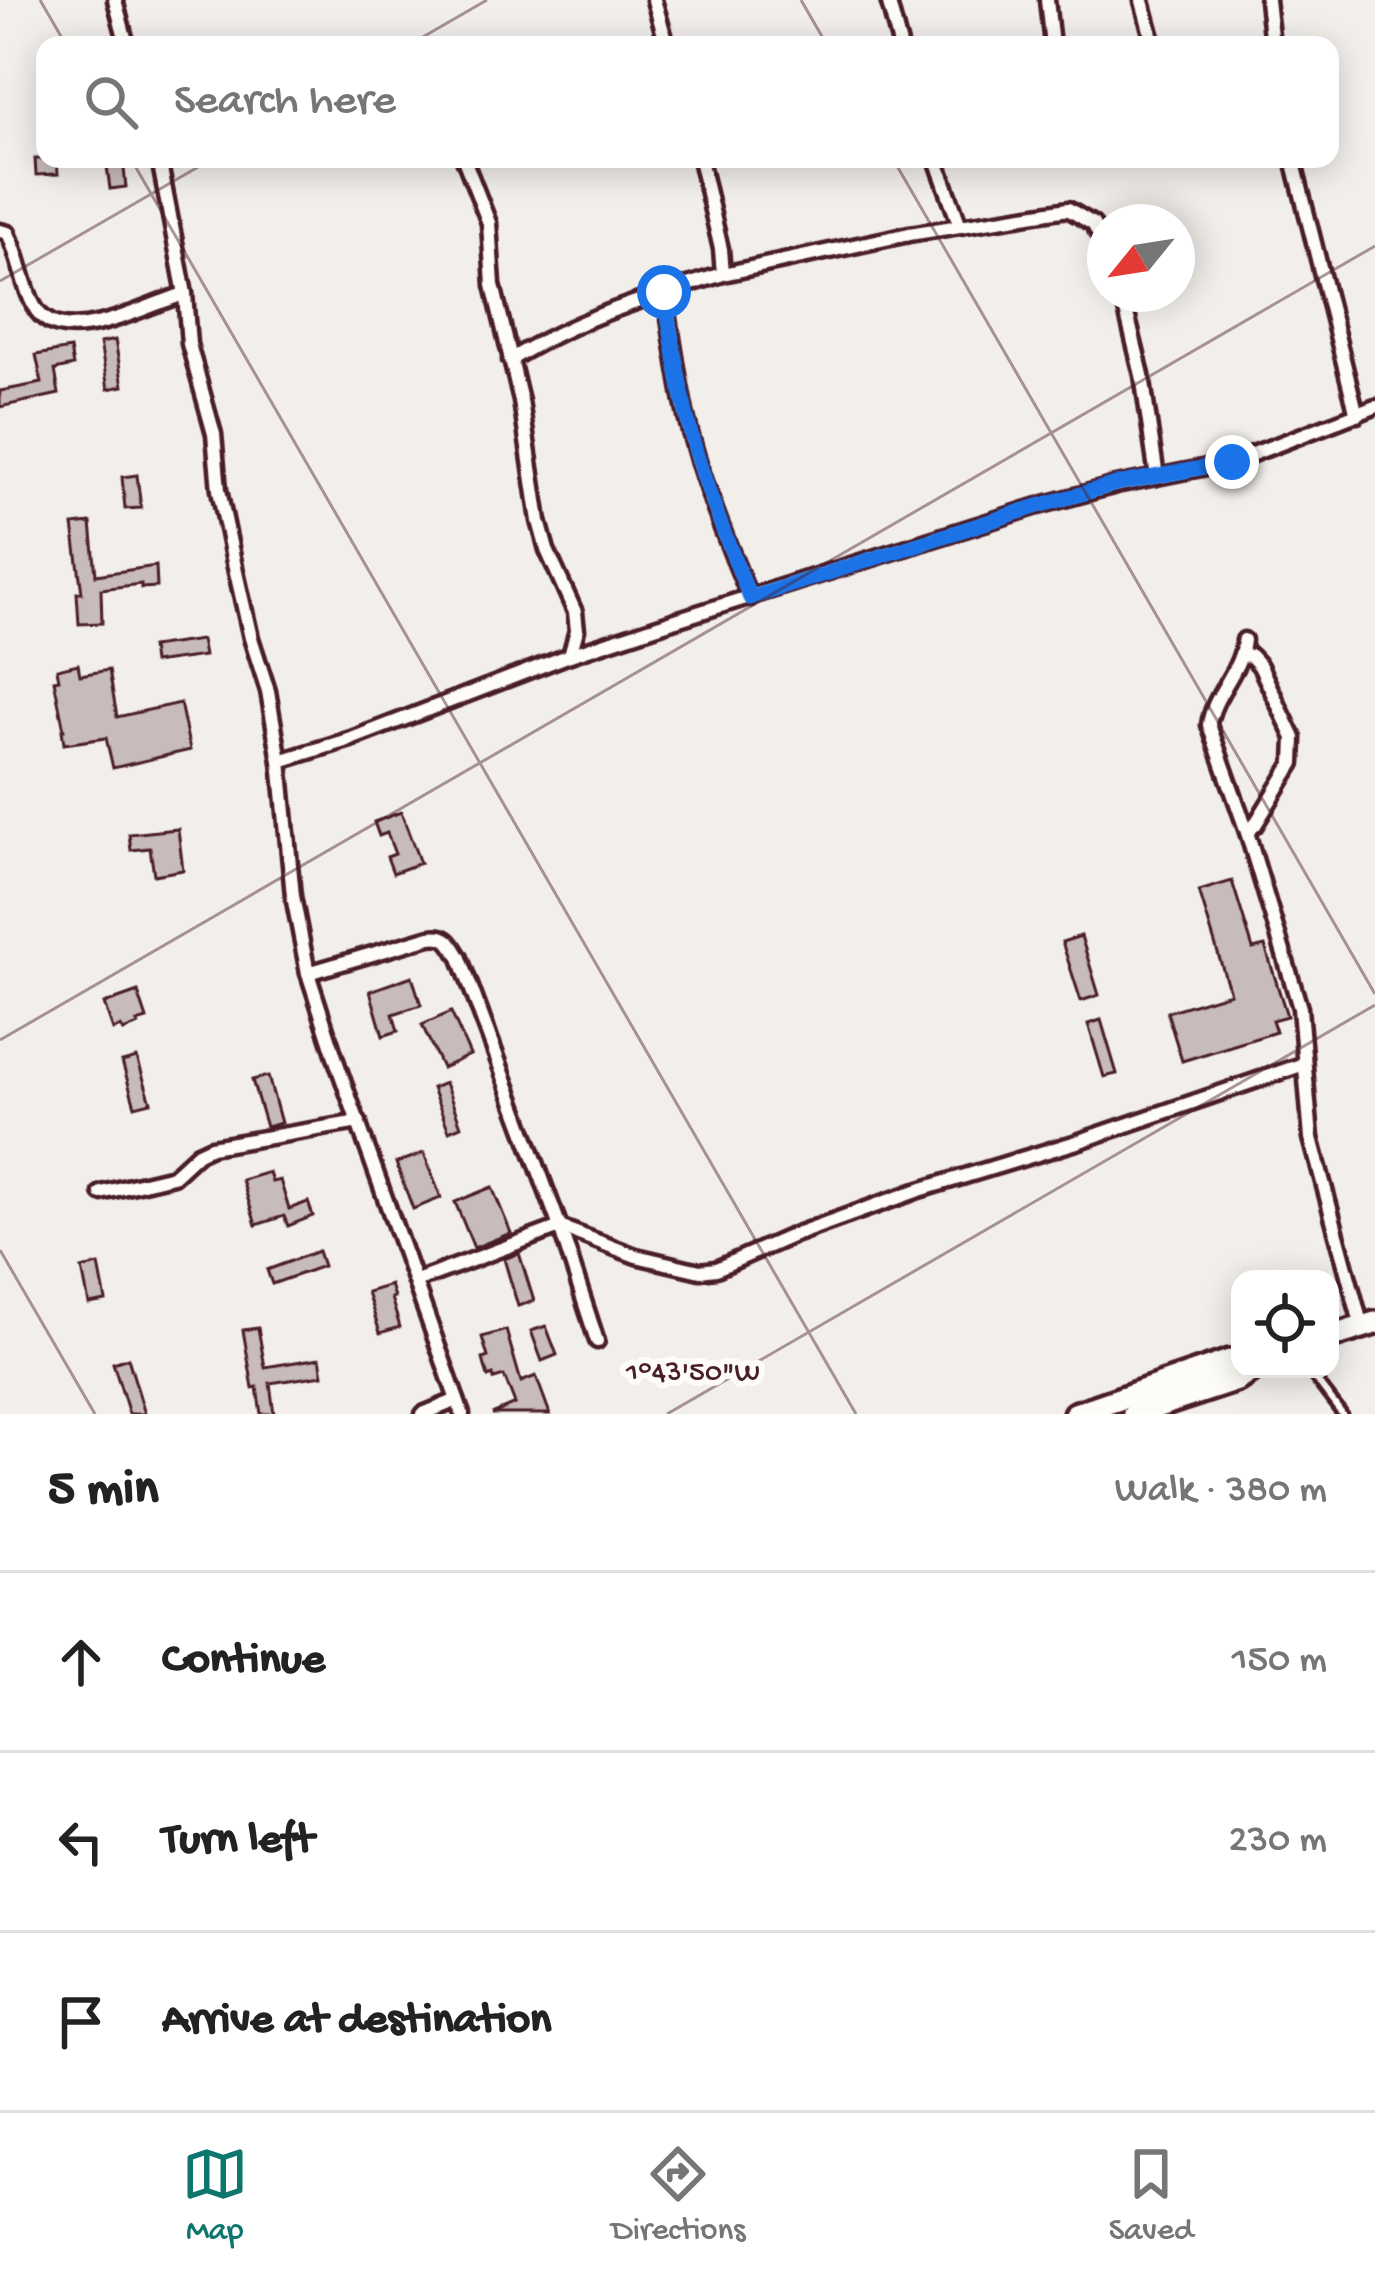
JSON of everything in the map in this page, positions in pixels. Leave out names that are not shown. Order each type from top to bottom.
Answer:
[{"type":"highway","points":[[1339,1334],[1368,1325]]},
{"type":"highway","points":[[1075,1414],[1231,1361]]},
{"type":"highway","points":[[1134,1414],[1160,1410],[1240,1378]]},
{"type":"street","points":[[116,0],[125,36]]},
{"type":"street","points":[[654,0],[665,36]]},
{"type":"street","points":[[888,0],[898,36]]},
{"type":"street","points":[[1047,0],[1051,36]]},
{"type":"street","points":[[1267,0],[1271,36]]},
{"type":"street","points":[[1142,2],[1151,36]]},
{"type":"street","points":[[161,168],[185,294],[189,344],[214,434],[220,490],[251,638],[268,691],[280,761],[292,896],[308,973],[460,1407],[423,1414]]},
{"type":"street","points":[[468,168],[489,223],[493,285],[529,445],[539,521],[575,612],[577,630],[571,656]]},
{"type":"street","points":[[702,168],[723,274]]},
{"type":"street","points":[[939,168],[960,226]]},
{"type":"street","points":[[1295,168],[1357,415]]},
{"type":"street","points":[[510,359],[584,320],[723,274],[909,234],[1068,208],[1087,220]]},
{"type":"street","points":[[0,231],[8,233],[34,306],[43,319],[55,325],[123,319],[185,294]]},
{"type":"street","points":[[664,292],[694,447],[750,598]]},
{"type":"street","points":[[1126,312],[1142,375],[1157,477]]},
{"type":"street","points":[[280,761],[682,618],[1038,506],[1116,484],[1232,462],[1375,407]]},
{"type":"street","points":[[1246,832],[1293,763],[1294,738],[1260,666],[1243,647],[1211,708],[1209,725],[1300,1008],[1311,1138],[1368,1325]]},
{"type":"street","points":[[308,973],[430,937],[449,939],[560,1227],[597,1340]]},
{"type":"street","points":[[416,1281],[560,1227],[636,1256],[700,1271],[716,1269],[916,1191],[1304,1064]]},
{"type":"street","points":[[101,1193],[173,1176],[211,1147],[358,1122]]},
{"type":"lane","points":[[1315,1378],[1342,1414]]},
{"type":"building","points":[[35,159],[36,168],[58,168],[58,174],[36,175]]},
{"type":"building","points":[[107,168],[124,168],[126,187],[110,189]]},
{"type":"building","points":[[115,340],[123,386],[108,389],[100,343]]},
{"type":"building","points":[[70,349],[73,366],[55,370],[59,394],[0,407],[0,391],[42,383],[36,355]]},
{"type":"building","points":[[137,475],[141,508],[125,509],[122,477]]},
{"type":"building","points":[[91,523],[96,575],[156,566],[157,587],[101,589],[102,623],[79,624],[77,593],[82,593],[73,525]]},
{"type":"building","points":[[201,640],[204,656],[153,663],[151,647]]},
{"type":"building","points":[[78,664],[80,675],[109,670],[117,717],[180,703],[190,750],[113,768],[106,738],[64,744],[54,680],[59,679],[57,669]]},
{"type":"building","points":[[401,812],[420,863],[393,873],[387,857],[395,854],[387,833],[379,836],[374,822]]},
{"type":"building","points":[[178,829],[183,870],[154,875],[150,848],[131,850],[129,834]]},
{"type":"building","points":[[1232,881],[1253,949],[1265,946],[1287,1016],[1272,1020],[1276,1032],[1182,1061],[1167,1012],[1230,993],[1199,891]]},
{"type":"building","points":[[1081,936],[1099,995],[1081,1001],[1062,942]]},
{"type":"building","points":[[412,976],[421,1005],[393,1014],[398,1031],[383,1036],[370,991]]},
{"type":"building","points":[[138,992],[147,1019],[123,1031],[121,1027],[113,1030],[104,1004]]},
{"type":"building","points":[[451,1012],[470,1055],[442,1068],[422,1025]]},
{"type":"building","points":[[1101,1020],[1117,1074],[1104,1077],[1088,1024]]},
{"type":"building","points":[[137,1058],[151,1102],[135,1106],[122,1062]]},
{"type":"building","points":[[268,1076],[281,1123],[266,1127],[252,1080]]},
{"type":"building","points":[[445,1083],[461,1126],[449,1131],[432,1088]]},
{"type":"building","points":[[424,1153],[441,1198],[413,1209],[396,1163]]},
{"type":"building","points":[[269,1172],[272,1182],[280,1180],[289,1209],[308,1202],[313,1216],[288,1226],[284,1216],[256,1225],[242,1180]]},
{"type":"building","points":[[492,1187],[511,1233],[474,1248],[455,1202]]},
{"type":"building","points":[[318,1251],[323,1266],[272,1284],[267,1270]]},
{"type":"building","points":[[519,1253],[534,1301],[518,1306],[504,1259]]},
{"type":"building","points":[[99,1265],[106,1301],[89,1304],[82,1269]]},
{"type":"building","points":[[390,1285],[400,1327],[380,1333],[367,1292]]},
{"type":"building","points":[[546,1326],[557,1355],[542,1361],[531,1331]]},
{"type":"building","points":[[258,1328],[265,1367],[320,1358],[323,1375],[270,1383],[274,1414],[261,1414],[257,1387],[253,1388],[243,1330]]},
{"type":"building","points":[[506,1330],[521,1382],[536,1376],[550,1414],[492,1414],[515,1404],[504,1376],[488,1377],[482,1337]]},
{"type":"building","points":[[128,1358],[145,1414],[129,1414],[113,1363]]},
{"type":"route","points":[[664,292],[694,447],[750,598],[1038,506],[1116,484],[1232,462]]}]
